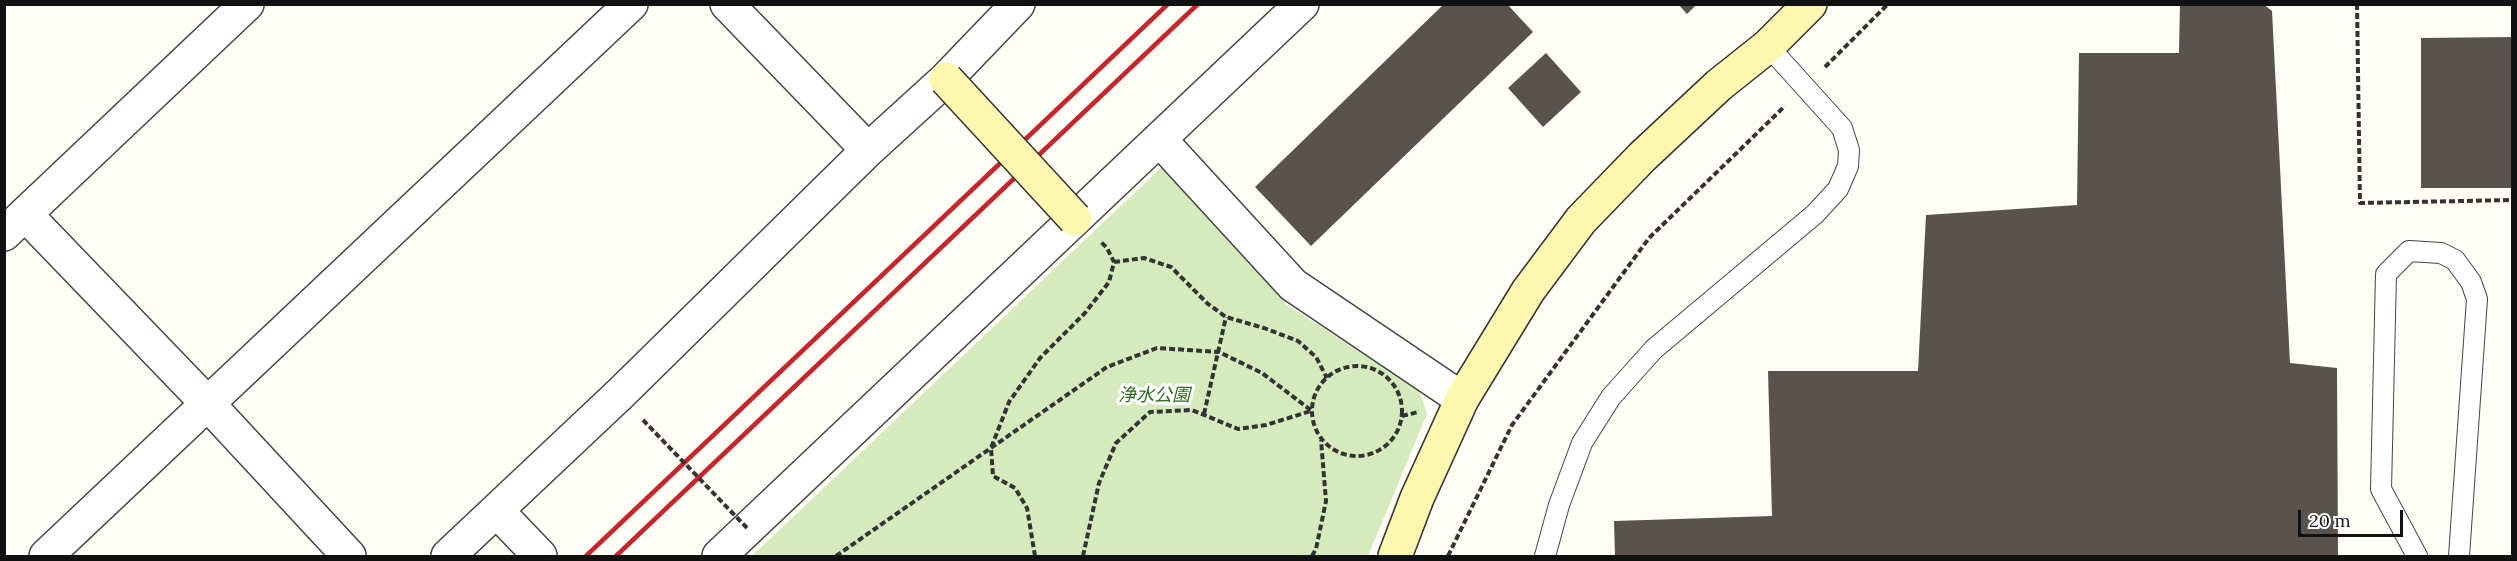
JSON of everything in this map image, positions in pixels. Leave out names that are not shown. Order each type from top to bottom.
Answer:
[{"type":"street","points":[[247,4],[15,224],[208,404],[349,556]]},
{"type":"street","points":[[46,556],[631,4]]},
{"type":"street","points":[[727,4],[868,150]]},
{"type":"street","points":[[448,556],[868,150],[946,79],[1018,4]]},
{"type":"street","points":[[719,556],[1302,4]]},
{"type":"street","points":[[1395,556],[1417,498],[1462,399],[1528,291],[1581,220],[1642,157],[1702,101],[1768,46],[1810,4]]},
{"type":"street","points":[[946,79],[1075,219]]},
{"type":"street","points":[[1160,140],[1293,285],[1462,399]]},
{"type":"street","points":[[497,511],[537,553]]},
{"type":"lane","points":[[1545,556],[1559,505],[1582,442],[1611,397],[1654,349],[1815,214],[1838,189],[1848,166],[1847,138],[1842,128],[1768,46]]},
{"type":"lane","points":[[2417,556],[2381,489],[2386,274],[2409,251],[2441,253],[2456,260],[2471,282],[2477,299],[2459,556]]},
{"type":"path","points":[[1448,556],[1512,424],[1649,238],[1888,4]]},
{"type":"path","points":[[2357,4],[2360,203],[2512,200]]},
{"type":"path","points":[[1035,556],[1027,508],[1015,488],[993,476],[991,448],[1009,402],[1040,358],[1085,313],[1109,282],[1114,262],[1107,248],[1075,219]]},
{"type":"path","points":[[1114,262],[1144,258],[1172,267],[1208,304],[1226,317],[1298,341],[1316,357],[1327,378]]},
{"type":"path","points":[[1204,414],[1226,317]]},
{"type":"path","points":[[836,556],[1107,366],[1157,348],[1219,352],[1262,373],[1312,411]]},
{"type":"path","points":[[1312,556],[1316,549],[1326,501],[1321,440],[1314,426],[1312,411],[1315,396],[1327,378],[1345,367],[1360,366],[1374,369],[1396,388],[1401,402],[1402,416],[1398,430],[1390,443],[1377,452],[1363,456],[1347,456],[1333,450],[1321,440]]},
{"type":"path","points":[[1083,556],[1099,483],[1116,443],[1150,412],[1192,410],[1238,429],[1266,425],[1312,411]]},
{"type":"path","points":[[643,420],[747,528]]},
{"type":"green space","name":"浄水公園","points":[[1165,164],[1287,305],[1419,390],[1427,414],[1368,556],[752,556]]},
{"type":"building","points":[[1444,4],[1507,4],[1533,32],[1311,246],[1255,187]]},
{"type":"building","points":[[1678,4],[1697,4],[1687,14]]},
{"type":"building","points":[[2180,4],[2263,4],[2272,11],[2290,363],[2337,368],[2338,556],[1615,556],[1614,521],[1772,516],[1768,371],[1918,371],[1926,215],[2077,205],[2079,53],[2179,53]]},
{"type":"building","points":[[2512,37],[2512,188],[2421,188],[2421,38]]},
{"type":"building","points":[[1546,53],[1581,92],[1543,127],[1508,88]]},
{"type":"railway","points":[[586,556],[1168,4]]},
{"type":"railway","points":[[616,556],[1198,4]]}]
